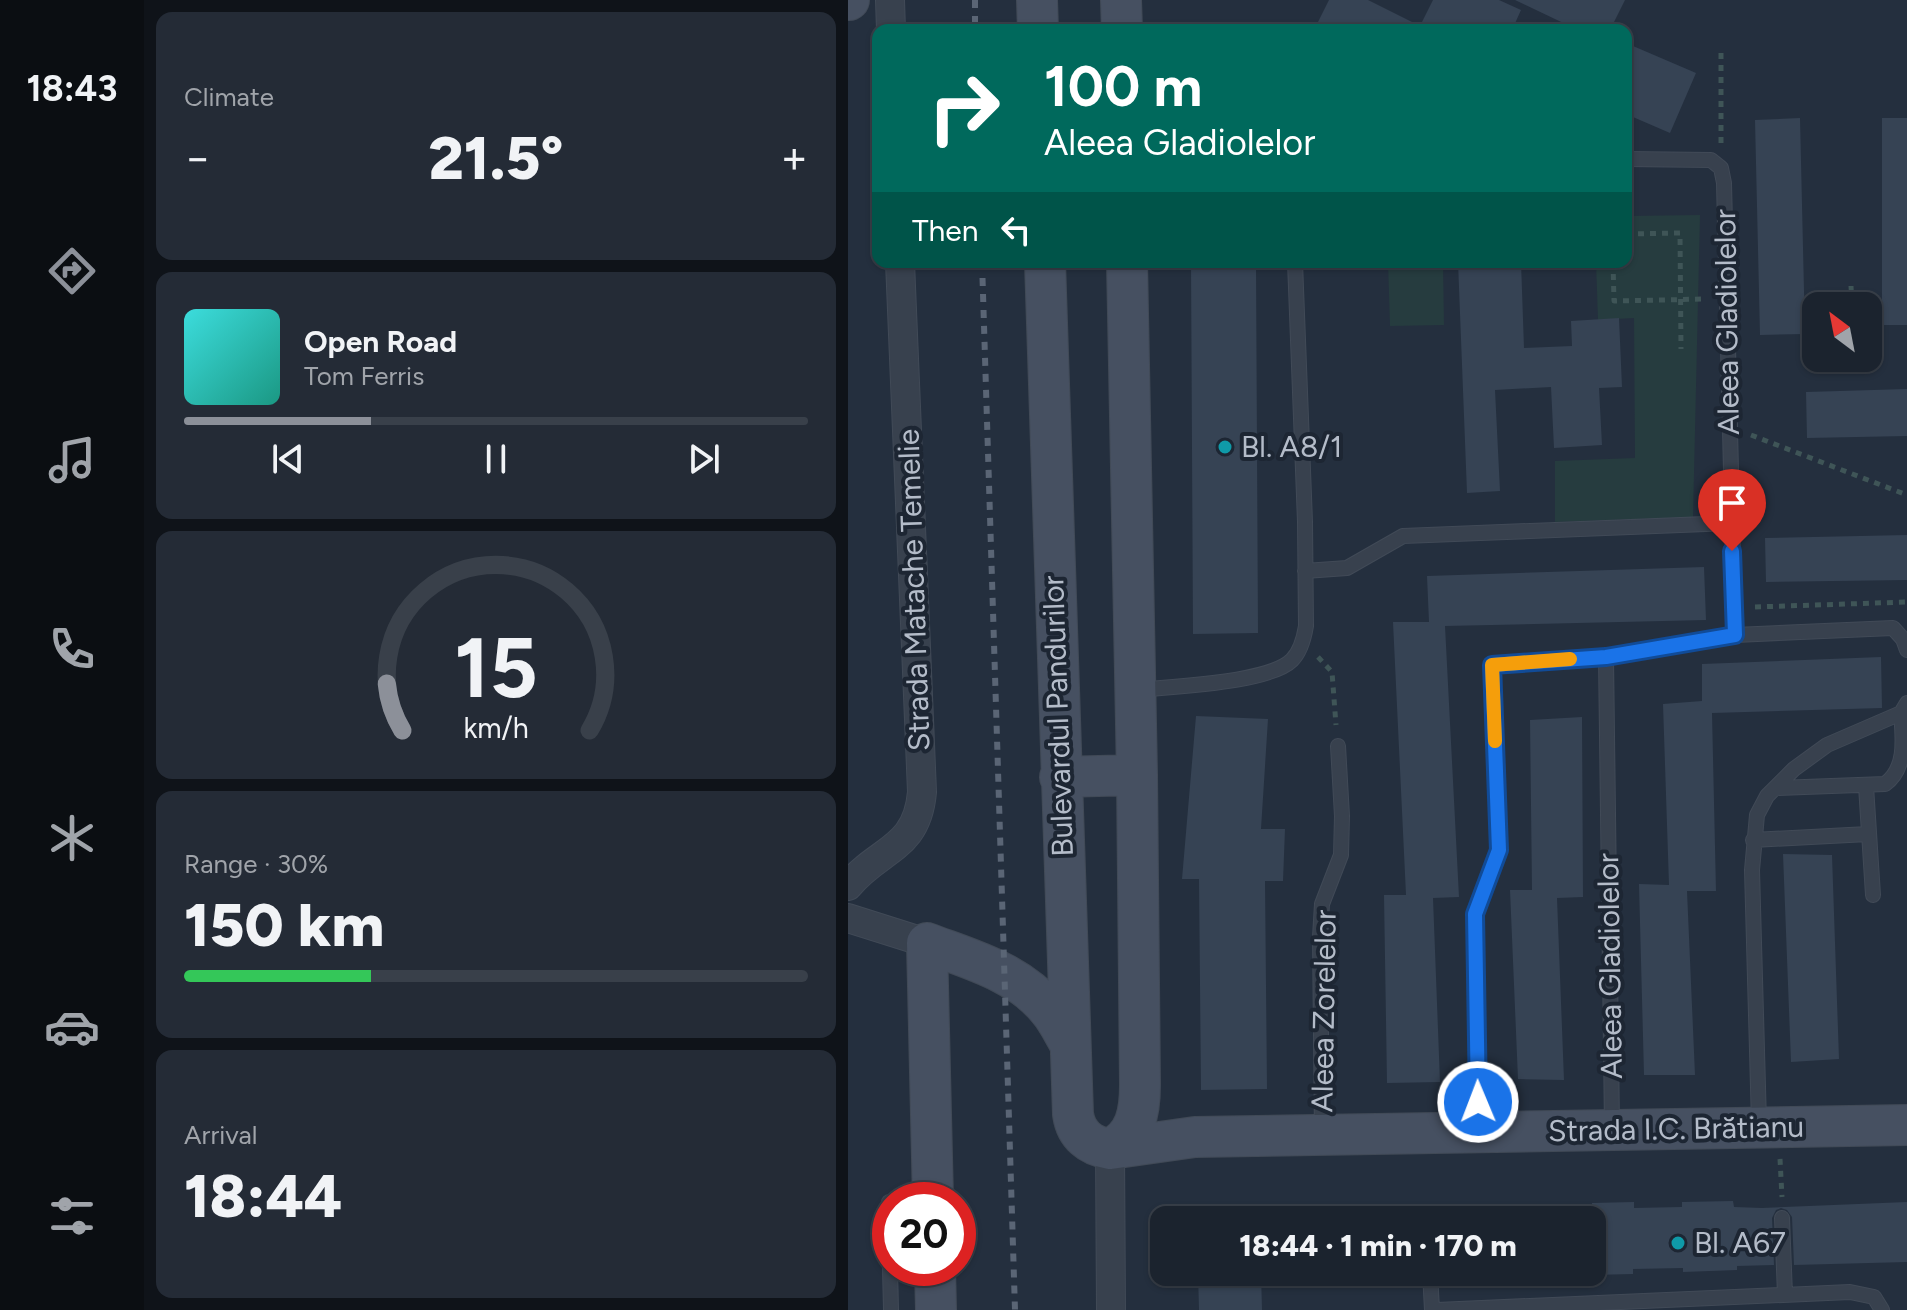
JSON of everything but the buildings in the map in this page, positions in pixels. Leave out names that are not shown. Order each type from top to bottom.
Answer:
[{"type":"street","points":[[890,0],[891,24]]},
{"type":"street","points":[[1037,0],[1038,24]]},
{"type":"street","points":[[1121,0],[1122,24]]},
{"type":"street","name":"Strada Matache Temelie","points":[[848,886],[864,870],[896,848],[911,831],[920,812],[922,792],[900,268]]},
{"type":"street","name":"Bulevardul Pandurilor","points":[[1045,268],[1065,944],[1074,1124],[1090,1143],[1110,1149]]},
{"type":"street","points":[[1111,1310],[1110,1149],[1130,1133],[1137,1121],[1140,1105],[1127,268]]},
{"type":"street","points":[[1060,777],[1137,775]]},
{"type":"street","points":[[848,918],[993,967],[1028,990],[1048,1009],[1069,1042]]},
{"type":"street","points":[[927,943],[933,1182]]},
{"type":"street","points":[[993,967],[1065,944]]},
{"type":"street","name":"Strada I.C. Brătianu","points":[[1110,1149],[1195,1137],[1907,1125]]},
{"type":"street","points":[[935,1286],[936,1310]]},
{"type":"lane","name":"Aleea Gladiolelor","points":[[1632,159],[1711,160],[1721,168],[1724,183],[1735,635]]},
{"type":"lane","points":[[1135,691],[1272,673],[1292,660],[1304,641],[1305,571],[1295,268]]},
{"type":"lane","points":[[1305,571],[1347,568],[1403,536],[1731,523]]},
{"type":"lane","points":[[1478,1133],[1475,914],[1499,850],[1492,665],[1606,657],[1735,635],[1893,628],[1903,639],[1907,650]]},
{"type":"lane","name":"Aleea Gladiolelor","points":[[1606,657],[1612,1130]]},
{"type":"lane","points":[[1769,1128],[1753,840],[1757,815],[1767,796],[1775,788],[1794,769],[1827,745],[1904,708],[1904,750],[1900,767],[1893,779],[1885,784],[1775,788]]},
{"type":"lane","name":"Aleea Zorelelor","points":[[1322,1135],[1320,937],[1322,904],[1341,855],[1338,746]]},
{"type":"lane","points":[[1866,786],[1873,895]]},
{"type":"lane","points":[[1753,840],[1868,834]]},
{"type":"lane","points":[[1782,1218],[1785,1295]]},
{"type":"lane","points":[[890,1286],[891,1310]]},
{"type":"lane","points":[[1431,1286],[1434,1310],[1850,1292],[1874,1297],[1882,1310]]},
{"type":"path","points":[[1721,48],[1721,168]]},
{"type":"path","points":[[1632,234],[1680,233],[1681,349]]},
{"type":"path","points":[[1613,268],[1614,301],[1680,300]]},
{"type":"path","points":[[1851,286],[1851,292]]},
{"type":"path","points":[[1729,427],[1907,495]]},
{"type":"path","points":[[1734,608],[1907,602]]},
{"type":"path","points":[[1304,641],[1332,672],[1338,746]]},
{"type":"path","points":[[1769,1128],[1782,1218]]},
{"type":"green space","points":[[1700,215],[1693,517],[1555,522],[1555,461],[1635,458],[1634,318],[1598,320],[1596,268],[1632,268],[1632,216]]},
{"type":"green space","points":[[1388,268],[1443,268],[1444,325],[1390,326]]},
{"type":"railway","points":[[975,0],[975,24]]},
{"type":"railway","points":[[982,268],[1015,1310]]},
{"type":"slow traffic","points":[[1495,741],[1492,665],[1570,659]]},
{"type":"place","name":"Bl. A8/1","points":[[1225,447]]},
{"type":"place","name":"Bl. A67","points":[[1678,1243]]},
{"type":"route","points":[[1478,1102],[1475,914],[1499,850],[1492,665],[1606,657],[1735,635],[1732,551]]}]
